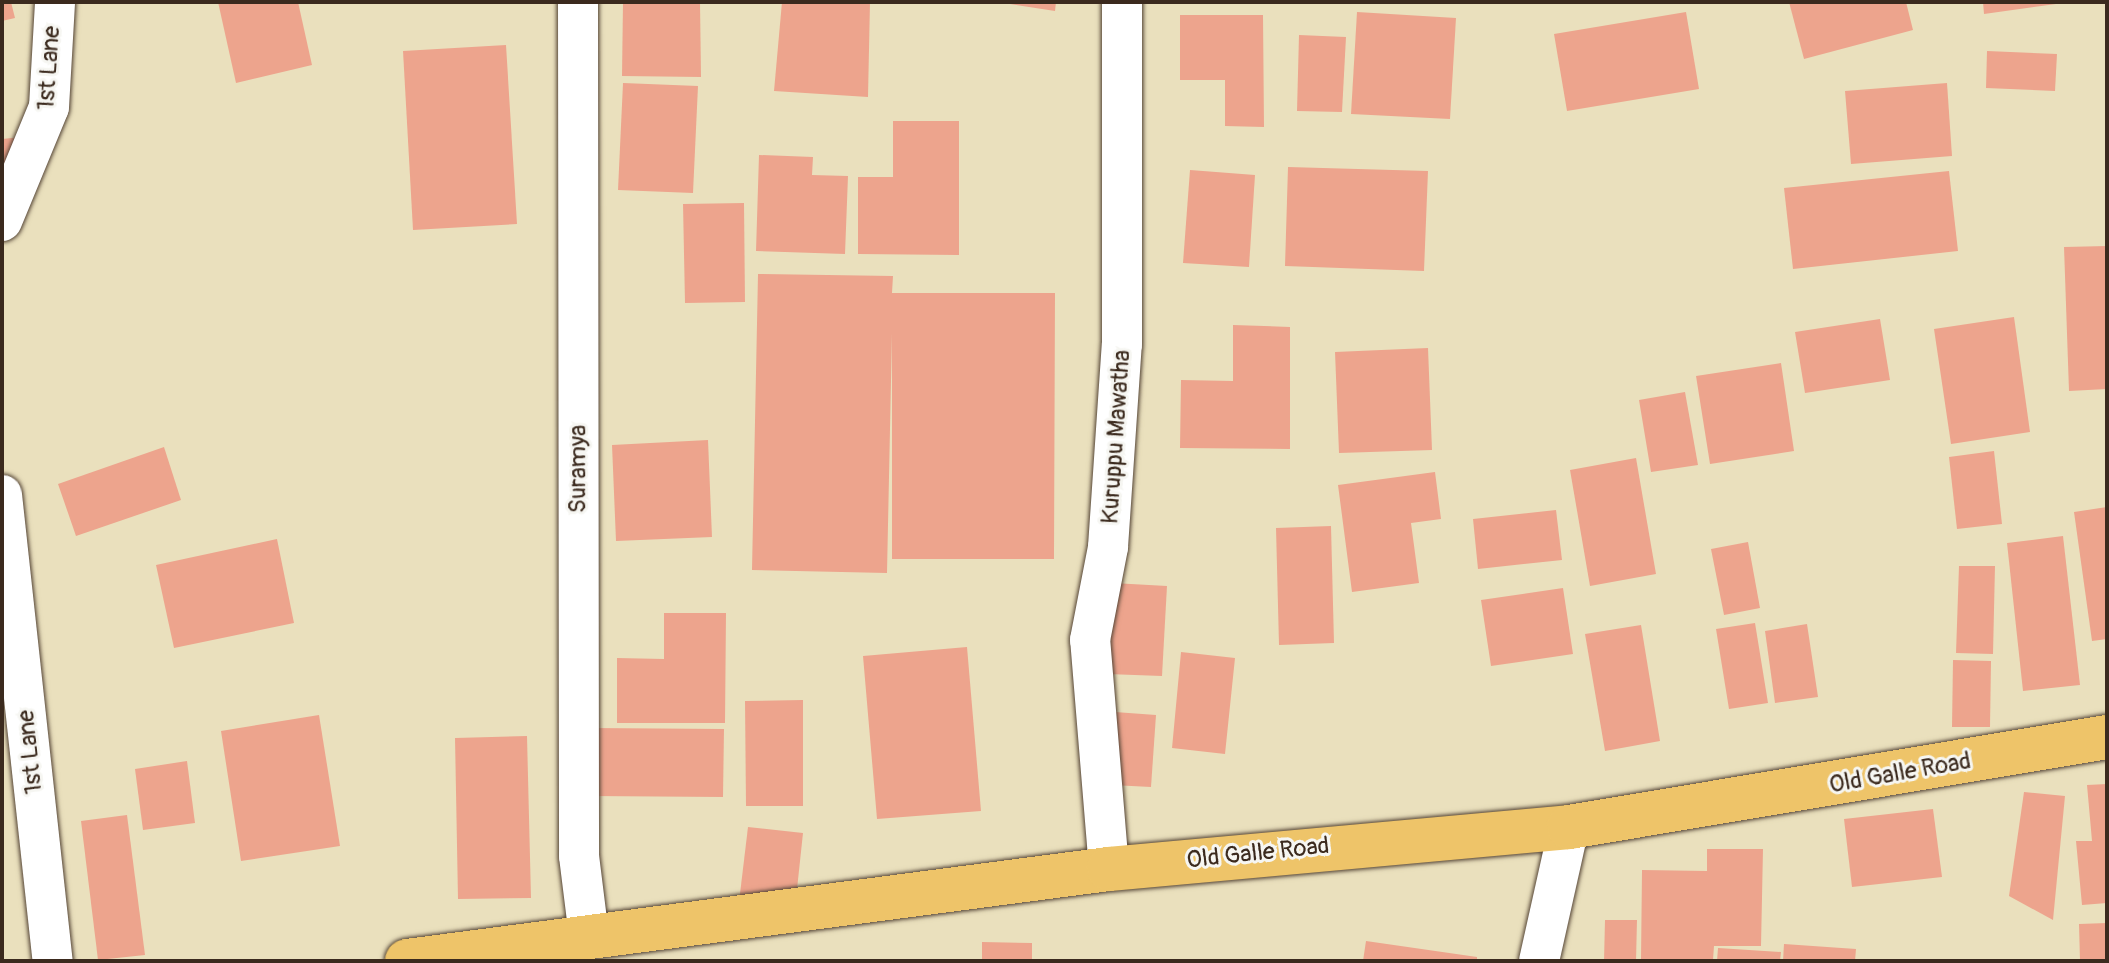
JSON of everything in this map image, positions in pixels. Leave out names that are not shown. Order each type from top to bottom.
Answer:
[{"type":"highway","name":"Old Galle Road","points":[[407,961],[1109,869],[1569,827],[2107,737]]},
{"type":"street","name":"1st Lane","points":[[2,221],[49,107],[55,2]]},
{"type":"street","name":"Suramya","points":[[578,2],[579,856],[589,936]]},
{"type":"street","name":"Kuruppu Mawatha","points":[[1109,869],[1090,640],[1108,547],[1122,344],[1122,2]]},
{"type":"street","name":"1st Lane","points":[[2,495],[53,961]]},
{"type":"street","points":[[1539,961],[1569,827]]},
{"type":"building","points":[[2,2],[11,2],[15,18],[2,21]]},
{"type":"building","points":[[218,2],[298,2],[312,65],[236,83]]},
{"type":"building","points":[[623,2],[700,2],[701,77],[622,76]]},
{"type":"building","points":[[782,2],[870,2],[868,97],[774,91]]},
{"type":"building","points":[[1010,2],[1056,2],[1055,11]]},
{"type":"building","points":[[1789,2],[1906,2],[1913,30],[1804,59]]},
{"type":"building","points":[[1983,2],[2056,2],[2056,4],[1984,14]]},
{"type":"building","points":[[1357,12],[1456,18],[1450,119],[1351,114]]},
{"type":"building","points":[[1686,12],[1699,89],[1567,111],[1554,34]]},
{"type":"building","points":[[1180,15],[1263,15],[1264,127],[1225,126],[1225,80],[1180,80]]},
{"type":"building","points":[[1299,35],[1346,37],[1342,112],[1297,111]]},
{"type":"building","points":[[506,45],[517,224],[413,230],[403,51]]},
{"type":"building","points":[[1987,51],[2057,54],[2055,91],[1986,88]]},
{"type":"building","points":[[623,83],[698,86],[693,193],[618,190]]},
{"type":"building","points":[[1947,83],[1952,156],[1851,164],[1845,91]]},
{"type":"building","points":[[893,121],[959,121],[959,255],[858,254],[858,177],[893,177]]},
{"type":"building","points":[[22,137],[2,177],[2,139]]},
{"type":"building","points":[[759,155],[813,157],[812,175],[848,176],[845,254],[756,251]]},
{"type":"building","points":[[1288,167],[1428,171],[1424,271],[1285,266]]},
{"type":"building","points":[[1190,170],[1255,175],[1249,267],[1183,263]]},
{"type":"building","points":[[1949,171],[1958,251],[1793,269],[1784,188]]},
{"type":"building","points":[[744,203],[745,302],[685,303],[683,204]]},
{"type":"building","points":[[2107,246],[2107,389],[2069,391],[2064,247]]},
{"type":"building","points":[[758,274],[893,276],[892,293],[1055,293],[1054,559],[892,559],[892,333],[887,573],[752,570]]},
{"type":"building","points":[[2014,317],[2030,432],[1951,444],[1934,329]]},
{"type":"building","points":[[1880,319],[1890,380],[1805,393],[1795,332]]},
{"type":"building","points":[[1233,325],[1290,327],[1290,449],[1180,448],[1181,380],[1233,381]]},
{"type":"building","points":[[1428,348],[1432,450],[1339,453],[1335,352]]},
{"type":"building","points":[[1781,363],[1794,451],[1710,464],[1696,376]]},
{"type":"building","points":[[1685,392],[1698,465],[1651,472],[1639,400]]},
{"type":"building","points":[[708,440],[712,537],[616,541],[612,445]]},
{"type":"building","points":[[164,447],[181,500],[76,536],[58,484]]},
{"type":"building","points":[[1994,451],[2002,524],[1957,529],[1949,457]]},
{"type":"building","points":[[1636,458],[1656,574],[1590,586],[1570,470]]},
{"type":"building","points":[[1435,472],[1441,519],[1411,523],[1419,583],[1352,592],[1338,485]]},
{"type":"building","points":[[2107,507],[2107,639],[2092,641],[2074,512]]},
{"type":"building","points":[[1556,510],[1562,560],[1478,569],[1473,519]]},
{"type":"building","points":[[1331,526],[1334,643],[1279,645],[1276,528]]},
{"type":"building","points":[[2063,536],[2080,685],[2023,691],[2007,543]]},
{"type":"building","points":[[277,539],[294,623],[174,648],[156,565]]},
{"type":"building","points":[[1748,542],[1760,608],[1724,615],[1711,549]]},
{"type":"building","points":[[1959,566],[1995,566],[1993,654],[1956,653]]},
{"type":"building","points":[[1113,583],[1167,586],[1162,676],[1107,674]]},
{"type":"building","points":[[1563,588],[1573,654],[1491,666],[1481,600]]},
{"type":"building","points":[[664,613],[726,613],[725,723],[617,723],[617,658],[664,659]]},
{"type":"building","points":[[1755,623],[1768,703],[1729,709],[1716,629]]},
{"type":"building","points":[[1807,624],[1818,697],[1775,703],[1765,631]]},
{"type":"building","points":[[1641,625],[1660,741],[1605,751],[1585,634]]},
{"type":"building","points":[[967,647],[981,811],[877,819],[863,656]]},
{"type":"building","points":[[1181,652],[1235,658],[1225,754],[1172,748]]},
{"type":"building","points":[[1953,660],[1991,661],[1990,727],[1952,727]]},
{"type":"building","points":[[803,700],[803,806],[746,806],[745,701]]},
{"type":"building","points":[[1115,712],[1156,715],[1151,787],[1112,785]]},
{"type":"building","points":[[319,715],[340,846],[241,861],[221,731]]},
{"type":"building","points":[[591,728],[724,729],[723,797],[590,796]]},
{"type":"building","points":[[527,736],[531,898],[458,899],[455,738]]},
{"type":"building","points":[[187,761],[195,823],[143,830],[135,769]]},
{"type":"building","points":[[2107,784],[2107,903],[2082,905],[2076,841],[2092,841],[2087,785]]},
{"type":"building","points":[[2024,792],[2065,796],[2053,920],[2009,896]]},
{"type":"building","points":[[1933,809],[1942,877],[1852,887],[1844,819]]},
{"type":"building","points":[[127,815],[145,955],[98,960],[81,821]]},
{"type":"building","points":[[748,827],[803,833],[795,908],[739,902]]},
{"type":"building","points":[[1707,849],[1763,849],[1761,946],[1714,946],[1713,960],[1641,960],[1642,870],[1707,871]]},
{"type":"building","points":[[1605,920],[1637,920],[1636,961],[1604,961]]},
{"type":"building","points":[[2107,923],[2107,961],[2080,961],[2079,924]]},
{"type":"building","points":[[1366,941],[1477,957],[1477,961],[1363,961]]},
{"type":"building","points":[[982,942],[1032,943],[1032,961],[982,961]]},
{"type":"building","points":[[1784,944],[1856,949],[1855,961],[1783,961]]},
{"type":"building","points":[[1718,948],[1781,952],[1780,961],[1717,961]]}]
